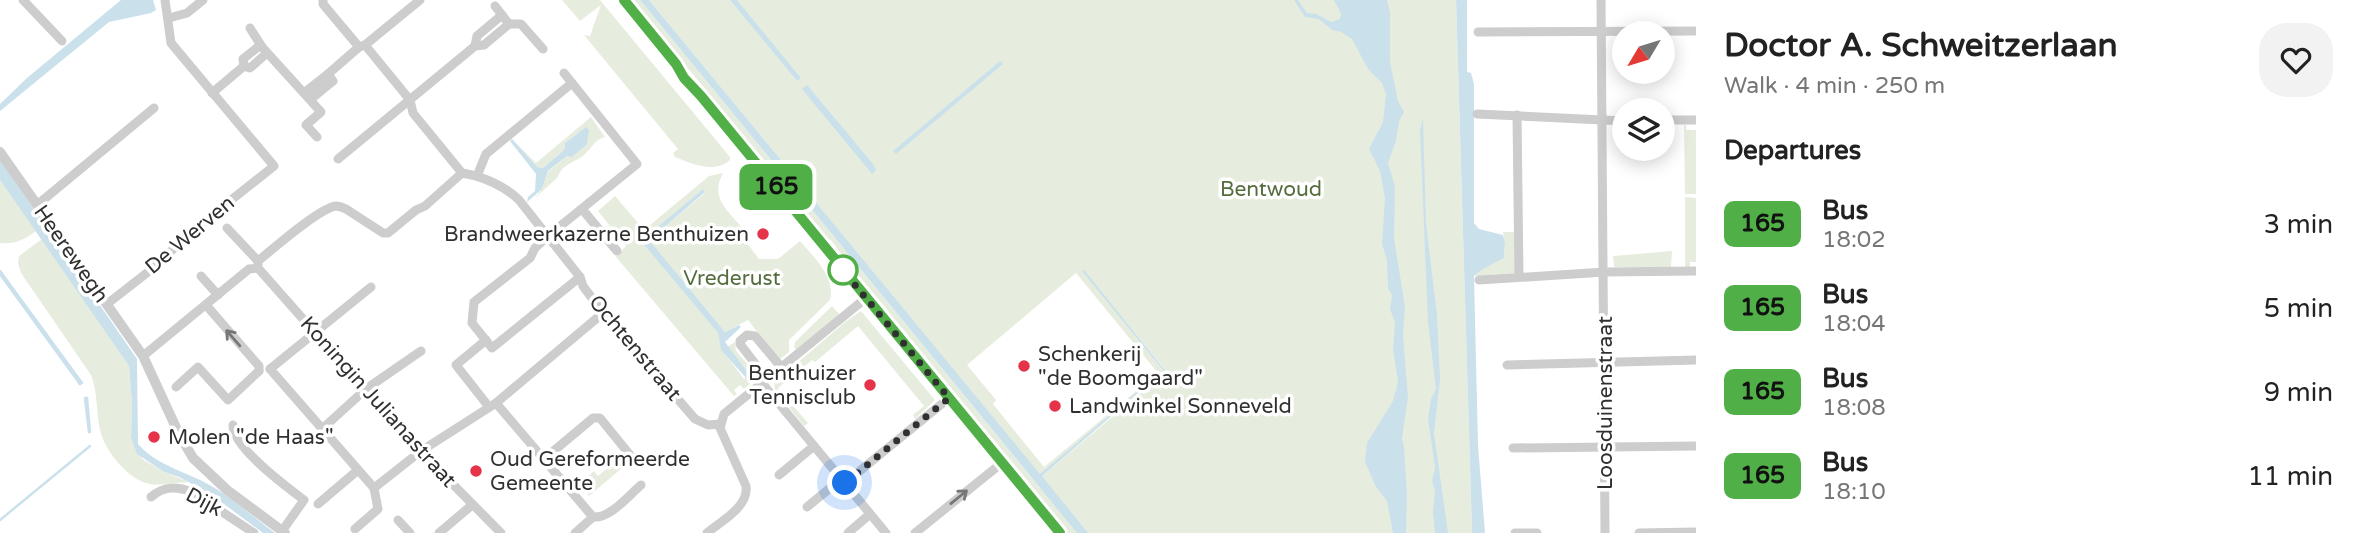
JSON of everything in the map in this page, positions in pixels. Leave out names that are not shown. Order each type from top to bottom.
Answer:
[{"type":"main road","points":[[624,0],[676,64],[684,78],[1003,462],[1054,531]]},
{"type":"street","points":[[23,0],[62,41]]},
{"type":"street","points":[[165,0],[171,43],[212,93],[244,66],[250,68],[264,50]]},
{"type":"street","points":[[169,18],[187,13],[203,0]]},
{"type":"street","points":[[323,0],[410,100],[413,113],[462,173],[477,176],[513,195],[580,276]]},
{"type":"street","points":[[308,96],[333,81],[328,74],[420,0]]},
{"type":"street","name":"Loosduinenstraat","points":[[1601,0],[1605,533]]},
{"type":"street","points":[[495,6],[509,24]]},
{"type":"street","points":[[338,159],[475,46],[477,36],[502,15]]},
{"type":"street","points":[[475,46],[484,46],[509,24],[521,24],[543,49]]},
{"type":"street","points":[[250,28],[264,50],[321,112],[306,125],[317,137]]},
{"type":"street","points":[[1478,33],[1696,31]]},
{"type":"street","points":[[489,344],[472,323],[474,302],[530,258],[535,248],[548,236],[637,164],[564,73]]},
{"type":"street","points":[[477,176],[486,153],[572,83]]},
{"type":"street","name":"De Werven","points":[[107,304],[274,166],[212,93]]},
{"type":"street","points":[[37,205],[154,108]]},
{"type":"street","points":[[1477,114],[1612,122]]},
{"type":"street","points":[[1517,115],[1519,277]]},
{"type":"street","points":[[1675,120],[1696,120]]},
{"type":"street","name":"Heerewegh","points":[[0,152],[143,356],[193,458],[227,490],[283,532]]},
{"type":"street","points":[[143,356],[316,216],[334,206],[346,209],[383,233],[391,232],[462,173]]},
{"type":"street","points":[[582,209],[617,251]]},
{"type":"street","name":"Koningin Julianastraat","points":[[227,228],[421,451],[500,533]]},
{"type":"street","points":[[1479,280],[1605,272],[1696,271]]},
{"type":"street","points":[[201,276],[218,295]]},
{"type":"street","name":"Ochtenstraat","points":[[493,405],[456,365],[489,344],[580,276],[583,286],[603,313],[695,419],[709,425],[720,424]]},
{"type":"street","points":[[176,387],[202,364],[228,400],[259,370],[270,369],[372,287]]},
{"type":"street","points":[[707,533],[740,506],[747,493],[722,433],[720,424],[724,414],[866,298]]},
{"type":"street","points":[[206,306],[259,370]]},
{"type":"street","points":[[374,488],[421,451],[493,405],[603,313]]},
{"type":"street","points":[[781,367],[754,336],[747,334],[740,341],[764,381],[886,533]]},
{"type":"street","points":[[323,429],[366,389],[421,351]]},
{"type":"street","points":[[1507,365],[1696,360]]},
{"type":"street","points":[[270,369],[374,488],[378,509],[355,529]]},
{"type":"street","points":[[807,507],[949,398]]},
{"type":"street","points":[[493,405],[593,517],[599,518],[608,513],[640,485]]},
{"type":"street","points":[[544,459],[593,418],[600,418],[630,455]]},
{"type":"street","points":[[233,425],[235,436],[262,467],[304,500],[283,532]]},
{"type":"street","points":[[779,475],[814,446]]},
{"type":"street","points":[[1513,448],[1696,446]]},
{"type":"street","points":[[915,533],[1003,462]]},
{"type":"street","points":[[318,505],[358,470]]},
{"type":"street","name":"Dijk","points":[[150,497],[167,488],[192,492],[254,533]]},
{"type":"street","points":[[439,533],[472,505]]},
{"type":"street","points":[[848,533],[870,514]]},
{"type":"street","points":[[575,533],[593,517]]},
{"type":"street","points":[[398,520],[410,533]]},
{"type":"street","points":[[1639,533],[1696,532]]},
{"type":"street","points":[[1515,533],[1537,533]]},
{"type":"green space","points":[[562,0],[600,0],[730,160],[710,167],[675,157],[673,153],[678,149],[584,35],[590,36],[601,5],[580,21]]},
{"type":"green space","name":"Bentwoud","points":[[630,0],[640,0],[1040,488],[1042,476],[1163,374],[1164,368],[1083,270],[1163,370],[1040,475],[649,0],[1456,0],[1472,533],[1065,533],[862,283],[831,240],[826,243],[696,78]],"holes":[[[1076,273],[1158,373],[1044,467],[993,404],[996,400],[967,365]]]},
{"type":"green space","points":[[591,117],[605,137],[584,155],[565,166],[558,177],[534,199],[542,189],[548,172],[567,156],[586,127],[565,143],[564,150],[543,168],[537,167],[512,139],[536,163]]},
{"type":"green space","points":[[1684,125],[1686,130],[1696,130],[1696,194],[1685,194]]},
{"type":"green space","name":"Vrederust","points":[[723,173],[718,190],[720,197],[744,230],[740,234],[759,259],[778,259],[800,241],[827,276],[831,292],[830,300],[789,340],[789,352],[779,360],[748,320],[725,332],[648,240],[705,193],[703,189],[642,241],[718,333],[722,350],[744,379],[748,373],[727,347],[735,342],[736,351],[756,374],[756,379],[744,389],[740,385],[734,390],[737,394],[734,396],[616,257],[626,246],[598,211],[615,196],[644,230],[709,176]]},
{"type":"green space","points":[[0,180],[36,231],[15,242],[0,243]]},
{"type":"green space","points":[[1685,197],[1696,198],[1696,262],[1690,262],[1690,268],[1685,268]]},
{"type":"green space","points":[[1503,232],[1515,232],[1515,273],[1474,276],[1504,258]]},
{"type":"green space","points":[[42,239],[129,366],[131,437],[142,459],[189,482],[160,485],[142,482],[126,471],[112,455],[102,438],[91,375],[21,273],[19,256]]},
{"type":"green space","points":[[1672,251],[1671,267],[1614,267],[1613,256]]},
{"type":"green space","points":[[832,306],[839,314],[797,351],[795,342]]},
{"type":"green space","points":[[861,311],[935,400],[915,419],[913,415],[924,406],[858,326],[815,362],[812,360],[778,388],[808,423],[804,426],[775,390],[774,383],[780,377],[783,379],[789,374],[788,371]]},
{"type":"green space","points":[[613,452],[624,465],[589,496],[585,491],[592,483],[587,477],[594,471],[598,476],[611,465],[607,457]]},
{"type":"water","points":[[121,0],[153,0],[156,10],[109,22],[0,111],[0,104],[27,78]]},
{"type":"water","points":[[640,0],[649,0],[1040,474],[1163,370],[1082,271],[1084,270],[1165,370],[1042,476],[1088,533],[1077,533]]},
{"type":"water","points":[[730,0],[737,0],[801,78],[797,81]]},
{"type":"water","points":[[1294,0],[1298,0],[1307,13],[1316,14],[1331,22],[1340,19],[1341,14],[1334,0],[1387,0],[1390,12],[1390,62],[1398,101],[1404,112],[1388,163],[1395,187],[1394,238],[1405,307],[1403,335],[1408,397],[1402,439],[1407,494],[1406,533],[1393,533],[1387,501],[1376,487],[1365,462],[1367,443],[1393,401],[1398,382],[1393,349],[1395,323],[1390,309],[1392,295],[1388,288],[1387,260],[1382,244],[1385,198],[1380,171],[1369,149],[1383,122],[1386,94],[1382,83],[1368,69],[1352,39],[1332,30],[1319,19],[1305,17]]},
{"type":"water","points":[[1456,0],[1467,0],[1467,72],[1471,73],[1474,84],[1474,223],[1479,229],[1503,235],[1505,242],[1504,258],[1474,276],[1478,445],[1485,533],[1472,533]]},
{"type":"water","points":[[1000,61],[1003,64],[896,154],[893,151]]},
{"type":"water","points":[[807,85],[873,164],[876,170],[872,174],[802,89]]},
{"type":"water","points":[[1423,118],[1426,224],[1437,314],[1440,380],[1434,433],[1448,533],[1435,533],[1433,512],[1435,492],[1432,481],[1435,467],[1428,419],[1431,399],[1436,389],[1428,322],[1420,130]]},
{"type":"water","points":[[586,127],[589,130],[587,144],[572,157],[567,156],[548,171],[542,189],[527,202],[528,197],[535,191],[536,174],[510,141],[512,139],[537,167],[543,168],[564,150],[565,143]]},
{"type":"water","points":[[0,160],[137,359],[138,444],[166,465],[218,490],[275,533],[263,533],[209,493],[164,472],[137,454],[131,437],[129,366],[0,180]]},
{"type":"water","points":[[703,189],[705,192],[649,240],[725,332],[739,325],[741,327],[725,342],[748,373],[747,379],[721,350],[718,333],[641,241]]},
{"type":"waterway","points":[[0,271],[82,383],[80,384]]},
{"type":"waterway","points":[[0,274],[80,384]]},
{"type":"waterway","points":[[85,398],[87,398],[90,432],[89,432],[85,398]]},
{"type":"waterway","points":[[0,520],[90,446]]},
{"type":"bus line","name":"165","points":[[624,0],[676,64],[689,85],[805,220],[841,268],[1060,533]]},
{"type":"place","name":"Brandweerkazerne Benthuizen","points":[[763,234]]},
{"type":"place","name":"Schenkerij \"de Boomgaard\"","points":[[1024,366]]},
{"type":"place","name":"Benthuizer Tennisclub","points":[[870,385]]},
{"type":"place","name":"Landwinkel Sonneveld","points":[[1055,406]]},
{"type":"place","name":"Molen \"de Haas\"","points":[[154,437]]},
{"type":"place","name":"Oud Gereformeerde Gemeente","points":[[476,471]]},
{"type":"route","points":[[843,270],[841,268],[949,398],[845,483]]}]
